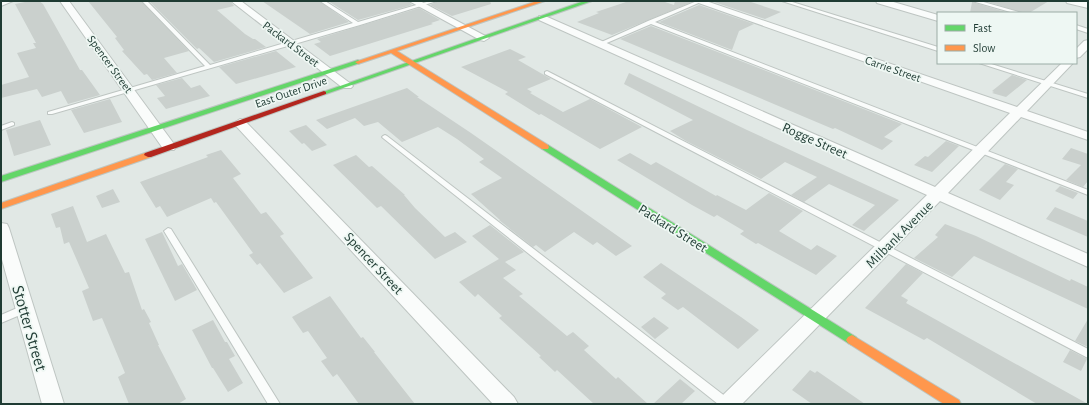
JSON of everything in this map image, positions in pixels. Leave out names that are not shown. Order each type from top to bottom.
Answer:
[{"type":"main road","name":"East Outer Drive","points":[[1,178],[542,1]]},
{"type":"main road","name":"East Outer Drive","points":[[1,206],[587,1]]},
{"type":"main road","name":"Packard Street","points":[[392,50],[955,404]]},
{"type":"main road","points":[[1,206],[30,190],[41,179],[38,173],[27,170]]},
{"type":"street","points":[[1,3],[10,1]]},
{"type":"street","name":"Spencer Street","points":[[64,1],[169,148]]},
{"type":"street","name":"Packard Street","points":[[236,1],[347,86]]},
{"type":"street","name":"Carrie Street","points":[[699,1],[1088,136]]},
{"type":"street","points":[[880,1],[937,18]]},
{"type":"street","points":[[1070,1],[1088,5]]},
{"type":"street","points":[[417,3],[484,38]]},
{"type":"street","name":"Rogge Street","points":[[542,18],[1088,261]]},
{"type":"street","points":[[1077,55],[1088,43]]},
{"type":"street","points":[[1077,56],[1088,60]]},
{"type":"street","name":"Milbank Avenue","points":[[727,404],[938,195],[1067,64]]},
{"type":"street","name":"Spencer Street","points":[[240,123],[507,404]]},
{"type":"street","name":"Stotter Street","points":[[1,228],[53,404]]},
{"type":"lane","points":[[144,1],[209,67]]},
{"type":"lane","points":[[322,1],[358,24]]},
{"type":"lane","points":[[50,113],[358,24],[417,3],[435,1]]},
{"type":"lane","points":[[600,44],[699,1]]},
{"type":"lane","points":[[784,1],[937,49]]},
{"type":"lane","points":[[974,1],[1016,12]]},
{"type":"lane","points":[[650,22],[1088,193]]},
{"type":"lane","points":[[1077,27],[1088,30]]},
{"type":"lane","points":[[985,64],[1088,96]]},
{"type":"lane","points":[[547,73],[1088,354]]},
{"type":"lane","points":[[1,128],[12,124]]},
{"type":"lane","points":[[385,137],[727,404]]},
{"type":"lane","points":[[168,231],[274,404]]},
{"type":"lane","points":[[1,319],[24,309]]},
{"type":"building","points":[[39,1],[43,4],[80,70],[82,70],[100,95],[68,104],[61,91],[42,97],[37,89],[1,98],[1,85],[29,77],[17,53],[36,48],[33,43],[36,43],[15,4]]},
{"type":"building","points":[[88,1],[141,1],[189,51],[164,58],[177,73],[152,80],[147,74],[144,75],[122,51],[124,50],[115,38],[117,37]]},
{"type":"building","points":[[149,1],[230,1],[234,6],[217,10],[245,34],[266,47],[214,62],[199,48],[197,49]]},
{"type":"building","points":[[262,1],[319,1],[349,22],[310,34]]},
{"type":"building","points":[[328,1],[408,1],[412,5],[358,20]]},
{"type":"building","points":[[438,1],[490,1],[491,4],[452,16],[430,5]]},
{"type":"building","points":[[629,1],[662,1],[674,5],[675,1],[692,2],[612,35],[577,22],[599,13],[596,12]]},
{"type":"building","points":[[711,1],[748,1],[781,12],[765,19]]},
{"type":"building","points":[[985,1],[1049,1],[1031,12],[1020,12]]},
{"type":"building","points":[[972,2],[1006,12],[970,12]]},
{"type":"building","points":[[699,5],[754,24],[739,31],[732,50],[659,22]]},
{"type":"building","points":[[419,8],[440,20],[431,23],[433,24],[330,56],[314,44],[321,42],[317,39]]},
{"type":"building","points":[[651,26],[902,124],[884,137],[893,141],[882,150],[835,128],[833,129],[620,39]]},
{"type":"building","points":[[510,49],[526,57],[518,60],[551,79],[527,89],[532,92],[530,93],[563,112],[590,99],[642,127],[600,149],[505,94],[508,92],[461,67]]},
{"type":"building","points":[[276,51],[296,67],[236,84],[219,67]]},
{"type":"building","points":[[629,73],[747,130],[899,200],[864,231],[852,225],[875,205],[829,184],[804,202],[791,195],[817,177],[785,162],[761,179],[686,141],[670,131],[693,120],[624,84]]},
{"type":"building","points":[[1012,75],[1027,80],[1006,97],[992,93],[994,92],[992,91]]},
{"type":"building","points":[[182,78],[191,88],[200,85],[210,96],[166,109],[157,98],[165,96],[156,85]]},
{"type":"building","points":[[407,88],[419,97],[417,97],[632,246],[616,256],[597,242],[593,245],[574,232],[545,252],[536,245],[533,247],[499,220],[471,194],[502,178],[479,162],[484,159],[438,127],[402,142],[378,122],[364,126],[355,118],[327,129],[316,120]]},
{"type":"building","points":[[110,99],[122,122],[84,133],[71,110]]},
{"type":"building","points":[[40,120],[51,145],[14,156],[6,130]]},
{"type":"building","points":[[306,125],[327,145],[312,151],[304,143],[302,144],[289,131]]},
{"type":"building","points":[[946,141],[959,146],[932,172],[914,165],[925,156],[928,157]]},
{"type":"building","points":[[1071,148],[1088,154],[1088,181],[1083,187],[1066,180],[1081,165],[1062,159]]},
{"type":"building","points":[[221,150],[241,174],[233,178],[261,214],[266,212],[284,234],[280,236],[313,278],[284,293],[260,263],[257,265],[249,255],[253,253],[216,202],[214,203],[211,198],[167,217],[160,206],[156,208],[140,182],[208,157],[206,155]]},
{"type":"building","points":[[630,153],[651,165],[656,162],[716,196],[717,195],[746,210],[769,193],[803,211],[779,231],[811,250],[817,245],[837,256],[816,275],[758,243],[756,244],[740,234],[744,231],[717,215],[714,217],[692,205],[617,160]]},
{"type":"building","points":[[356,155],[369,167],[372,166],[405,195],[415,208],[445,237],[455,232],[467,242],[435,259],[381,206],[377,208],[333,165]]},
{"type":"building","points":[[1005,164],[1018,169],[1006,182],[1014,185],[1000,200],[979,190]]},
{"type":"building","points":[[1060,186],[1078,193],[1073,199],[1055,191]]},
{"type":"building","points":[[113,189],[120,202],[102,208],[96,196]]},
{"type":"building","points":[[73,206],[87,242],[106,234],[125,273],[129,272],[142,310],[144,309],[151,322],[149,323],[158,345],[186,399],[178,404],[129,404],[118,377],[125,373],[102,318],[93,321],[82,291],[89,288],[69,242],[64,244],[60,227],[56,228],[51,214]]},
{"type":"building","points":[[1055,207],[1088,221],[1088,237],[1046,219]]},
{"type":"building","points":[[945,224],[976,236],[1070,281],[1071,279],[1088,287],[1088,309],[974,256],[952,277],[914,258],[938,237],[935,235]]},
{"type":"building","points":[[490,225],[524,252],[505,262],[516,270],[503,278],[523,294],[519,296],[567,336],[573,332],[589,346],[584,350],[616,379],[618,377],[648,404],[594,404],[557,370],[555,372],[539,357],[541,356],[499,318],[502,316],[478,294],[475,297],[459,282],[499,259],[472,236]]},
{"type":"building","points":[[162,232],[178,266],[182,264],[197,290],[175,301],[145,239]]},
{"type":"building","points":[[661,263],[759,330],[738,349],[683,307],[678,310],[661,298],[666,294],[643,277]]},
{"type":"building","points":[[906,264],[923,273],[901,296],[908,300],[906,303],[1088,404],[1037,404],[927,338],[924,340],[865,308]]},
{"type":"building","points":[[330,296],[361,338],[363,337],[415,404],[359,404],[337,374],[333,377],[321,361],[327,358],[308,331],[303,333],[292,317]]},
{"type":"building","points":[[654,317],[669,328],[655,339],[641,327]]},
{"type":"building","points":[[1088,319],[1088,347],[1075,341]]},
{"type":"building","points":[[213,320],[225,342],[227,342],[235,356],[229,359],[243,383],[228,392],[212,368],[192,330]]},
{"type":"building","points":[[1070,350],[1087,359],[1081,371],[1063,362]]},
{"type":"building","points":[[810,370],[815,373],[817,371],[865,404],[812,404],[792,390]]},
{"type":"building","points":[[680,379],[695,391],[681,404],[653,404]]},
{"type":"traffic: fast","points":[[324,93],[589,1]]},
{"type":"traffic: fast","points":[[1,179],[358,62]]},
{"type":"traffic: fast","points":[[545,147],[852,340]]},
{"type":"traffic: slow","points":[[358,62],[542,1]]},
{"type":"traffic: slow","points":[[392,51],[545,147]]},
{"type":"traffic: slow","points":[[1,206],[148,155]]},
{"type":"traffic: slow","points":[[852,340],[955,404]]},
{"type":"traffic: jam","points":[[148,155],[324,93]]}]
